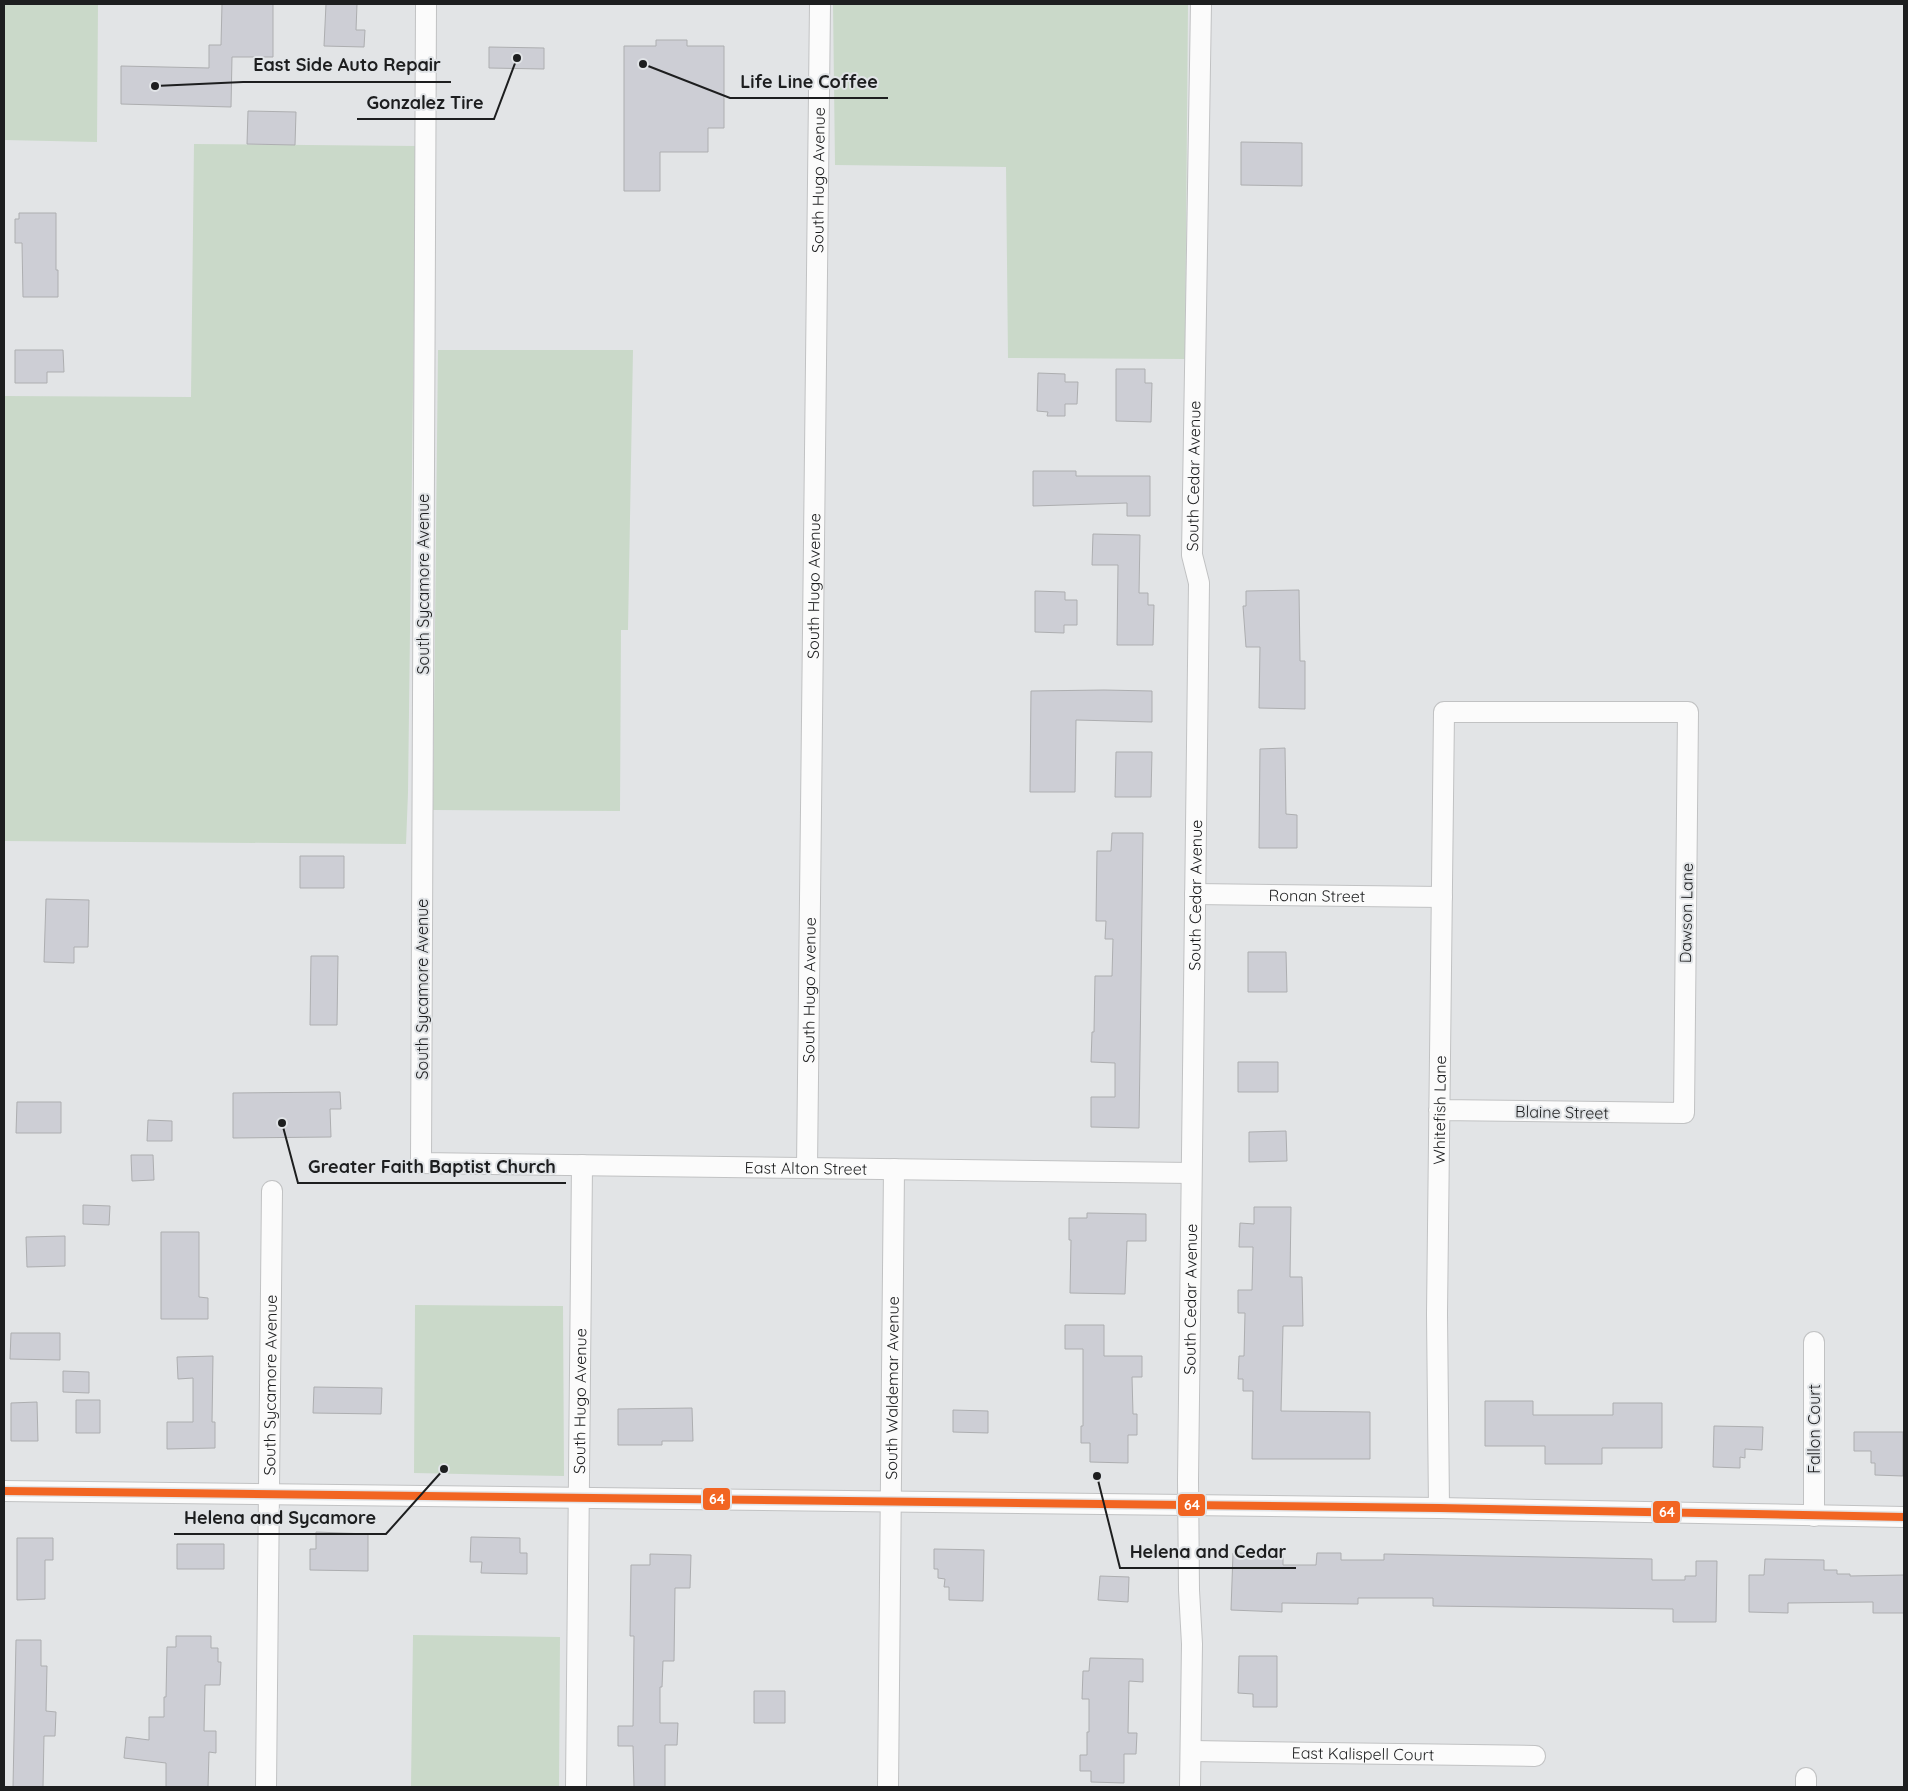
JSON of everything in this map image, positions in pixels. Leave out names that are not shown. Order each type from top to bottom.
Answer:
[{"type":"street","name":"South Sycamore Avenue","points":[[421,1163],[426,4]]},
{"type":"street","name":"South Hugo Avenue","points":[[807,1168],[820,4]]},
{"type":"street","name":"South Cedar Avenue","points":[[1190,1787],[1192,1644],[1188,1505],[1199,583],[1192,555],[1201,4]]},
{"type":"street","name":"Whitefish Lane","points":[[1438,1508],[1437,1314],[1444,712],[1688,712]]},
{"type":"street","name":"Dawson Lane","points":[[1684,1113],[1688,712]]},
{"type":"street","name":"Ronan Street","points":[[1194,894],[1442,897]]},
{"type":"street","name":"Blaine Street","points":[[1439,1110],[1684,1113]]},
{"type":"street","name":"East Alton Street","points":[[421,1163],[1191,1173]]},
{"type":"street","name":"South Hugo Avenue","points":[[576,1787],[582,1165]]},
{"type":"street","name":"South Waldemar Avenue","points":[[888,1787],[894,1170]]},
{"type":"street","name":"South Sycamore Avenue","points":[[266,1787],[272,1191]]},
{"type":"street","name":"Fallon Court","points":[[1814,1342],[1814,1516]]},
{"type":"street","points":[[4,1491],[1438,1508],[1904,1517]]},
{"type":"street","name":"East Kalispell Court","points":[[1191,1751],[1535,1756]]},
{"type":"green space","points":[[4,4],[98,4],[97,142],[4,140]]},
{"type":"green space","points":[[833,4],[1188,4],[1185,359],[1008,358],[1006,167],[835,165]]},
{"type":"green space","points":[[194,144],[416,146],[406,844],[4,841],[4,396],[191,397]]},
{"type":"green space","points":[[438,350],[633,350],[628,630],[621,630],[620,811],[433,810]]},
{"type":"green space","points":[[415,1305],[563,1306],[564,1476],[414,1473]]},
{"type":"green space","points":[[413,1635],[560,1637],[559,1787],[411,1787]]},
{"type":"building","points":[[222,4],[273,4],[273,57],[232,57],[231,107],[121,104],[121,66],[209,68],[209,45],[221,45]]},
{"type":"building","points":[[326,4],[357,4],[356,30],[365,30],[364,47],[324,46]]},
{"type":"building","points":[[656,40],[687,40],[687,46],[724,46],[724,128],[708,128],[708,152],[660,152],[660,191],[624,191],[624,46],[656,46]]},
{"type":"building","points":[[489,47],[544,48],[544,69],[489,68]]},
{"type":"building","points":[[248,111],[296,112],[295,145],[247,144]]},
{"type":"building","points":[[1241,142],[1302,143],[1302,186],[1241,185]]},
{"type":"building","points":[[19,213],[56,213],[58,297],[23,297],[22,243],[15,243],[15,219],[19,219]]},
{"type":"building","points":[[15,350],[63,350],[64,372],[47,372],[47,383],[15,383]]},
{"type":"building","points":[[1116,369],[1145,369],[1145,383],[1152,383],[1151,422],[1116,421]]},
{"type":"building","points":[[1038,373],[1065,374],[1065,382],[1078,382],[1077,404],[1065,404],[1065,416],[1047,416],[1048,412],[1037,411]]},
{"type":"building","points":[[1033,471],[1076,471],[1076,476],[1150,476],[1150,516],[1127,516],[1127,503],[1033,506]]},
{"type":"building","points":[[1093,534],[1140,535],[1139,593],[1148,593],[1148,605],[1154,605],[1153,645],[1117,645],[1118,565],[1092,565]]},
{"type":"building","points":[[1299,590],[1300,661],[1305,661],[1305,709],[1259,708],[1260,647],[1246,647],[1243,606],[1246,606],[1246,591]]},
{"type":"building","points":[[1035,591],[1065,592],[1065,600],[1077,600],[1077,625],[1064,625],[1064,633],[1035,632]]},
{"type":"building","points":[[1031,691],[1152,691],[1152,722],[1076,720],[1075,792],[1030,792]]},
{"type":"building","points":[[1285,748],[1286,814],[1297,815],[1297,848],[1259,848],[1260,749]]},
{"type":"building","points":[[1116,752],[1152,752],[1151,797],[1115,797]]},
{"type":"building","points":[[1112,833],[1143,833],[1139,1128],[1091,1127],[1091,1097],[1115,1097],[1115,1063],[1091,1062],[1092,1032],[1094,1032],[1095,976],[1112,976],[1113,939],[1105,939],[1106,921],[1096,921],[1097,851],[1111,851]]},
{"type":"building","points":[[300,856],[344,856],[344,888],[300,888]]},
{"type":"building","points":[[46,899],[89,900],[88,947],[74,947],[74,963],[44,962]]},
{"type":"building","points":[[1248,952],[1286,952],[1287,992],[1248,992]]},
{"type":"building","points":[[311,956],[338,956],[337,1025],[310,1025]]},
{"type":"building","points":[[1238,1062],[1278,1062],[1278,1092],[1238,1092]]},
{"type":"building","points":[[340,1092],[341,1109],[330,1109],[331,1137],[233,1138],[233,1093]]},
{"type":"building","points":[[17,1102],[61,1102],[61,1133],[16,1133]]},
{"type":"building","points":[[148,1120],[172,1121],[172,1141],[147,1141]]},
{"type":"building","points":[[1286,1131],[1287,1161],[1249,1162],[1249,1132]]},
{"type":"building","points":[[131,1155],[153,1155],[154,1180],[132,1181]]},
{"type":"building","points":[[83,1205],[110,1206],[109,1225],[83,1224]]},
{"type":"building","points":[[1254,1207],[1291,1207],[1290,1277],[1302,1277],[1303,1326],[1283,1326],[1281,1411],[1370,1412],[1370,1459],[1252,1459],[1253,1391],[1243,1391],[1243,1379],[1238,1379],[1239,1356],[1244,1356],[1245,1313],[1238,1313],[1238,1290],[1252,1290],[1253,1247],[1239,1247],[1240,1223],[1254,1224]]},
{"type":"building","points":[[1087,1213],[1146,1214],[1146,1241],[1127,1241],[1125,1294],[1070,1293],[1071,1240],[1069,1240],[1069,1218],[1087,1218]]},
{"type":"building","points":[[161,1232],[199,1232],[199,1297],[208,1298],[208,1319],[161,1319]]},
{"type":"building","points":[[65,1236],[65,1266],[27,1267],[26,1237]]},
{"type":"building","points":[[1065,1325],[1104,1325],[1104,1356],[1142,1356],[1142,1377],[1132,1377],[1133,1414],[1137,1414],[1137,1435],[1128,1435],[1128,1463],[1090,1462],[1090,1443],[1081,1443],[1081,1426],[1083,1426],[1083,1349],[1065,1349]]},
{"type":"building","points":[[11,1333],[60,1333],[60,1360],[10,1359]]},
{"type":"building","points":[[213,1356],[212,1422],[215,1422],[215,1448],[167,1449],[167,1422],[193,1422],[193,1378],[178,1379],[177,1357]]},
{"type":"building","points":[[63,1371],[89,1372],[89,1393],[63,1392]]},
{"type":"building","points":[[314,1387],[382,1388],[381,1414],[313,1413]]},
{"type":"building","points":[[76,1400],[100,1400],[100,1433],[76,1433]]},
{"type":"building","points":[[1485,1401],[1533,1401],[1533,1415],[1613,1415],[1613,1403],[1662,1403],[1662,1448],[1602,1448],[1602,1464],[1545,1464],[1545,1446],[1485,1446]]},
{"type":"building","points":[[37,1402],[38,1441],[11,1441],[11,1403]]},
{"type":"building","points":[[692,1408],[693,1441],[662,1441],[662,1445],[618,1445],[618,1409]]},
{"type":"building","points":[[953,1410],[988,1411],[988,1433],[953,1432]]},
{"type":"building","points":[[1714,1426],[1763,1427],[1762,1450],[1745,1449],[1745,1458],[1740,1457],[1740,1468],[1713,1467]]},
{"type":"building","points":[[1854,1432],[1903,1432],[1903,1476],[1875,1475],[1875,1463],[1871,1463],[1871,1451],[1854,1451]]},
{"type":"building","points":[[316,1532],[368,1534],[368,1571],[310,1570],[310,1549],[316,1549]]},
{"type":"building","points":[[471,1537],[520,1538],[520,1553],[527,1553],[527,1574],[481,1573],[482,1562],[470,1562]]},
{"type":"building","points":[[17,1538],[53,1538],[53,1560],[45,1560],[45,1599],[17,1600]]},
{"type":"building","points":[[177,1544],[224,1544],[224,1569],[177,1569]]},
{"type":"building","points":[[934,1549],[984,1550],[983,1601],[949,1600],[949,1587],[944,1587],[945,1579],[938,1578],[938,1569],[934,1569]]},
{"type":"building","points":[[1233,1553],[1283,1554],[1283,1565],[1316,1565],[1317,1553],[1341,1553],[1341,1560],[1384,1560],[1384,1554],[1652,1559],[1652,1580],[1685,1580],[1685,1576],[1696,1576],[1696,1561],[1717,1561],[1716,1622],[1673,1622],[1673,1609],[1433,1606],[1433,1598],[1358,1598],[1358,1604],[1282,1603],[1282,1612],[1231,1610]]},
{"type":"building","points":[[650,1554],[691,1555],[690,1588],[675,1588],[674,1661],[663,1661],[662,1687],[660,1687],[660,1723],[678,1723],[677,1745],[665,1745],[665,1787],[634,1787],[633,1746],[618,1746],[618,1726],[633,1726],[634,1636],[630,1636],[631,1565],[650,1565]]},
{"type":"building","points":[[1765,1559],[1824,1560],[1824,1570],[1837,1570],[1837,1574],[1850,1574],[1850,1576],[1904,1575],[1904,1613],[1873,1613],[1873,1602],[1788,1603],[1788,1613],[1749,1612],[1749,1575],[1764,1575]]},
{"type":"building","points":[[1100,1576],[1129,1577],[1128,1602],[1098,1600]]},
{"type":"building","points":[[176,1636],[211,1636],[211,1648],[218,1648],[218,1662],[221,1662],[220,1685],[205,1685],[204,1731],[216,1731],[216,1753],[209,1752],[208,1787],[166,1787],[166,1763],[124,1758],[126,1737],[149,1740],[149,1717],[164,1717],[167,1647],[176,1647]]},
{"type":"building","points":[[16,1640],[41,1640],[41,1666],[47,1666],[46,1711],[56,1712],[55,1736],[44,1736],[43,1787],[13,1787]]},
{"type":"building","points":[[1239,1656],[1277,1656],[1277,1707],[1253,1707],[1253,1694],[1238,1693]]},
{"type":"building","points":[[1090,1658],[1143,1659],[1143,1682],[1129,1681],[1128,1733],[1137,1733],[1136,1754],[1124,1754],[1124,1783],[1091,1782],[1091,1771],[1080,1771],[1080,1755],[1087,1755],[1087,1732],[1089,1732],[1089,1699],[1082,1699],[1083,1671],[1089,1671]]},
{"type":"building","points":[[754,1691],[785,1691],[785,1723],[754,1723]]},
{"type":"transit line","name":"64","points":[[4,1491],[1439,1508],[1904,1517]]},
{"type":"place","name":"Gonzalez Tire","points":[[517,58]]},
{"type":"place","name":"Life Line Coffee","points":[[643,64]]},
{"type":"place","name":"East Side Auto Repair","points":[[155,86]]},
{"type":"place","name":"Greater Faith Baptist Church","points":[[282,1123]]},
{"type":"place","name":"Helena and Sycamore","points":[[444,1469]]},
{"type":"place","name":"Helena and Cedar","points":[[1097,1476]]}]
